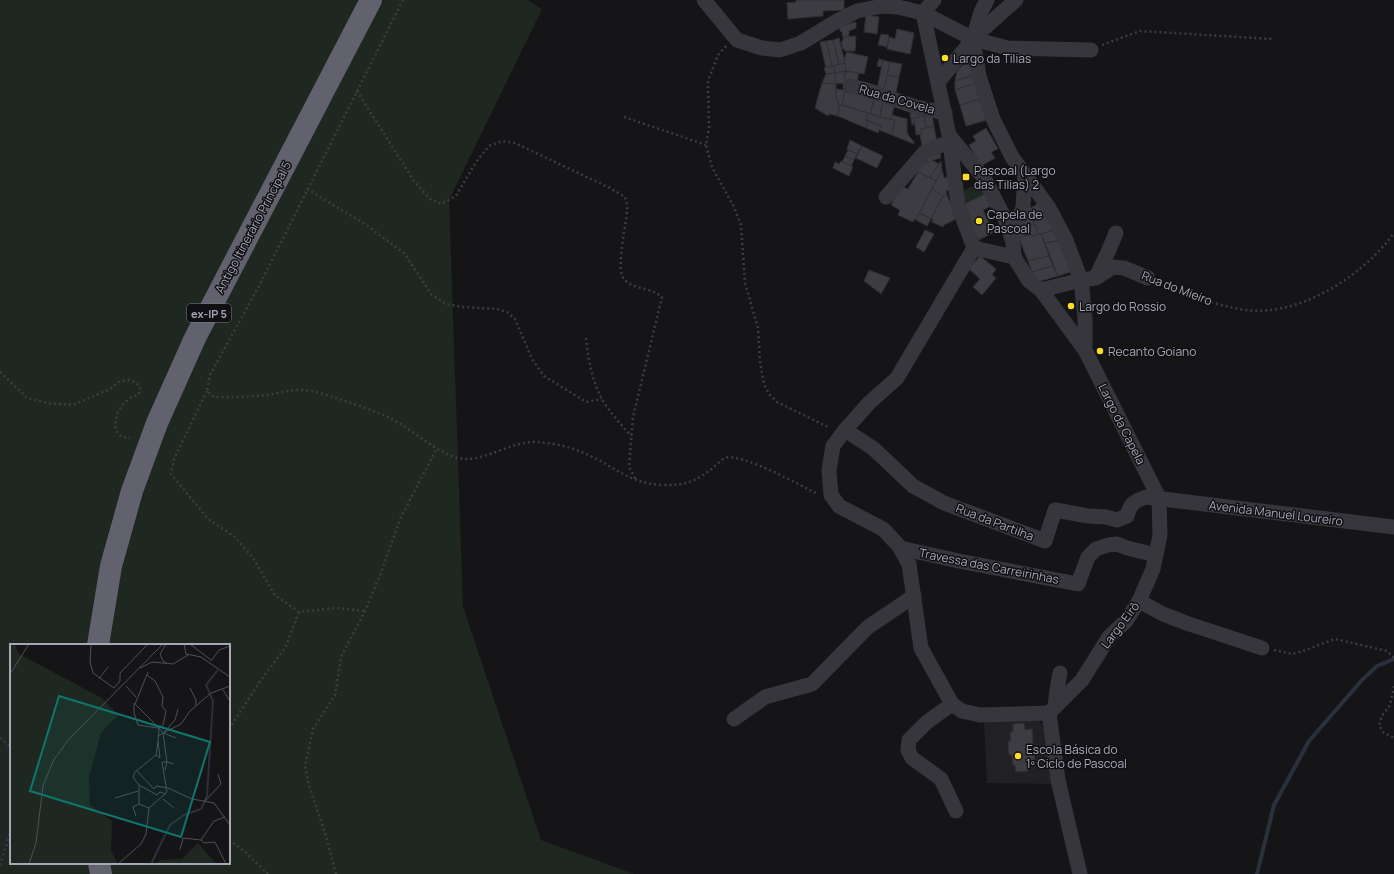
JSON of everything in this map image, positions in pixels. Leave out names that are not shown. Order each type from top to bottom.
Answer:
[{"type":"highway","name":"Antigo Itinerário Principal 5","points":[[98,644],[111,566],[132,491],[157,423],[195,338],[372,0]]},
{"type":"highway","points":[[99,864],[101,874]]},
{"type":"street","points":[[704,0],[737,40],[762,48],[780,50],[801,43],[857,11],[882,6],[898,7],[923,13]]},
{"type":"street","points":[[904,0],[923,13],[972,39],[1008,48],[1091,50]]},
{"type":"street","points":[[923,13],[934,0]]},
{"type":"street","points":[[987,0],[981,12],[972,39],[979,76],[993,119],[1012,157],[1049,208],[1088,279]]},
{"type":"street","points":[[939,81],[972,39],[1016,0]]},
{"type":"street","points":[[923,13],[939,81],[950,139],[958,205],[974,248]]},
{"type":"street","name":"Rua da Covela","points":[[850,86],[867,90],[916,107],[945,113]]},
{"type":"street","points":[[950,139],[984,178],[1005,219],[1012,237],[1014,257],[1028,281],[1041,290],[1085,350]]},
{"type":"street","points":[[886,197],[925,152],[950,139]]},
{"type":"street","points":[[1012,237],[1023,207],[1025,175]]},
{"type":"street","points":[[956,189],[961,181],[966,177],[972,176],[984,178]]},
{"type":"street","points":[[1085,350],[1085,318],[1088,279],[1108,252],[1116,233]]},
{"type":"street","points":[[974,248],[897,378],[869,403],[833,446],[829,470],[831,495],[839,506],[882,528],[900,548],[909,564],[921,648],[952,704],[962,711],[980,715],[1052,710]]},
{"type":"street","points":[[974,248],[1014,257]]},
{"type":"street","name":"Rua do Mieiro","points":[[1088,279],[1113,267],[1124,268],[1148,278]]},
{"type":"street","points":[[1041,290],[1088,279]]},
{"type":"street","name":"Largo da Capela","points":[[1085,350],[1159,498]]},
{"type":"street","name":"Rua da Partilha","points":[[845,430],[874,449],[913,486],[944,503],[1045,541],[1055,510],[1088,516],[1106,517],[1117,520],[1127,516],[1131,505],[1136,500],[1146,497],[1159,498]]},
{"type":"street","name":"Avenida Manuel Loureiro","points":[[1159,498],[1394,527]]},
{"type":"street","name":"Largo Eirô","points":[[1052,710],[1082,680],[1109,637],[1126,621],[1139,601],[1153,569],[1160,535],[1159,498]]},
{"type":"street","name":"Travessa das Carreirinhas","points":[[900,548],[1078,584],[1088,557],[1096,549],[1117,544],[1156,555]]},
{"type":"street","points":[[734,719],[765,697],[812,684],[868,627],[914,596]]},
{"type":"street","points":[[1139,601],[1186,624],[1262,648]]},
{"type":"street","points":[[1060,673],[1052,710],[1058,780],[1080,874]]},
{"type":"street","points":[[952,704],[928,722],[909,740],[908,750],[912,758],[941,779],[956,811]]},
{"type":"path","points":[[365,611],[337,608],[299,612],[275,595],[253,558],[235,537],[208,519],[171,474],[174,459],[207,391],[210,375],[259,286],[402,0]]},
{"type":"path","points":[[1091,50],[1140,31],[1272,39]]},
{"type":"path","points":[[737,40],[727,44],[718,55],[708,81],[709,128],[706,145],[712,167],[734,208],[741,225],[746,283],[758,328],[760,362],[764,384],[769,394],[777,402],[830,428],[845,430]]},
{"type":"path","points":[[357,91],[414,181],[430,199],[441,204],[456,196],[476,162],[489,146],[502,141],[515,143],[610,188],[625,197],[628,208],[620,267],[622,278],[630,284],[657,292],[662,297],[633,417],[629,467],[636,480]]},
{"type":"path","points":[[624,117],[706,145]]},
{"type":"path","points":[[307,189],[368,226],[405,254],[431,294],[446,304],[507,312],[515,319],[532,359],[544,376],[586,402],[602,398]]},
{"type":"path","name":"Rua do Mieiro","points":[[1148,278],[1193,297],[1222,305],[1248,310],[1272,310],[1294,305],[1317,296],[1340,282],[1365,265],[1386,244],[1394,233]]},
{"type":"path","points":[[586,338],[589,364],[599,394],[631,436]]},
{"type":"path","points":[[0,372],[27,398],[47,403],[73,405],[110,390],[120,381],[128,380],[135,382],[141,391],[136,396],[129,399],[118,411],[114,423],[116,431],[122,437],[130,438]]},
{"type":"path","points":[[207,391],[214,397],[266,395],[300,390],[315,392],[354,404],[389,418],[443,452],[464,459],[480,457],[519,444],[535,441],[562,446],[581,452],[636,480],[661,485],[680,485],[696,480],[716,466],[724,458],[733,457],[747,460],[794,482],[839,506]]},
{"type":"path","points":[[336,874],[325,833],[309,786],[305,766],[313,729],[335,695],[341,657],[365,611],[380,575],[400,517],[437,448]]},
{"type":"path","points":[[230,727],[261,680],[285,648],[299,612]]},
{"type":"path","points":[[1262,648],[1292,654],[1335,639],[1387,651],[1394,658]]},
{"type":"path","points":[[1394,686],[1390,705],[1382,716],[1379,725],[1383,732],[1394,738]]},
{"type":"path","points":[[0,738],[10,746]]},
{"type":"path","points":[[0,865],[10,833]]},
{"type":"path","points":[[230,841],[245,852],[268,874]]},
{"type":"shaded area","points":[[0,0],[527,0],[542,9],[449,200],[463,607],[541,840],[634,874],[0,874]]},
{"type":"shaded area","points":[[970,187],[980,187],[985,194],[962,205],[962,192]]},
{"type":"shaded area","name":"Escola Básica do 1º Ciclo de Pascoal","points":[[1038,719],[1044,729],[1054,784],[987,783],[984,722]]},
{"type":"building","points":[[796,0],[844,0],[844,10],[823,11],[823,16],[788,19],[787,3],[796,2]]},
{"type":"building","points":[[866,15],[879,17],[877,34],[864,32]]},
{"type":"building","points":[[856,22],[856,28],[849,31],[849,36],[843,37],[839,26]]},
{"type":"building","points":[[897,29],[914,33],[910,54],[887,49],[889,37],[895,39]]},
{"type":"building","points":[[881,34],[889,35],[887,47],[878,45]]},
{"type":"building","points":[[856,36],[855,51],[845,51],[841,42],[843,41],[843,37]]},
{"type":"building","points":[[839,38],[845,63],[839,65],[833,40]]},
{"type":"building","points":[[833,40],[839,65],[832,66],[826,41]]},
{"type":"building","points":[[826,41],[832,66],[826,68],[820,42]]},
{"type":"building","points":[[847,52],[868,57],[864,74],[846,71],[844,59]]},
{"type":"building","points":[[879,59],[883,60],[882,67],[877,66]]},
{"type":"building","points":[[971,59],[974,75],[955,81],[957,71]]},
{"type":"building","points":[[883,60],[890,62],[884,90],[877,89]]},
{"type":"building","points":[[890,62],[902,64],[899,77],[887,75]]},
{"type":"building","points":[[845,63],[846,71],[835,73],[833,66]]},
{"type":"building","points":[[833,66],[835,73],[826,74],[824,68]]},
{"type":"building","points":[[846,71],[859,73],[856,86],[845,83],[844,73],[846,74]]},
{"type":"building","points":[[846,71],[846,74],[844,73],[845,83],[836,84],[835,73]]},
{"type":"building","points":[[835,73],[836,84],[822,83],[826,74]]},
{"type":"building","points":[[887,75],[899,77],[895,98],[883,95]]},
{"type":"building","points":[[974,75],[976,83],[955,90],[955,81]]},
{"type":"building","points":[[822,83],[836,84],[836,95],[839,106],[838,116],[829,114],[828,116],[815,108]]},
{"type":"building","points":[[976,83],[981,99],[960,105],[955,90]]},
{"type":"building","points":[[845,88],[875,96],[870,114],[842,105]]},
{"type":"building","points":[[836,89],[845,90],[842,105],[839,106],[836,95]]},
{"type":"building","points":[[875,96],[883,100],[880,117],[870,114]]},
{"type":"building","points":[[981,99],[987,120],[966,126],[960,105]]},
{"type":"building","points":[[883,100],[895,104],[891,119],[880,117]]},
{"type":"building","points":[[842,105],[868,113],[866,128],[838,116],[839,106]]},
{"type":"building","points":[[910,112],[932,115],[934,126],[926,128],[924,116],[914,118],[915,124],[912,125]]},
{"type":"building","points":[[868,113],[895,120],[892,135],[879,130],[881,126],[866,120]]},
{"type":"building","points":[[892,115],[907,119],[907,132],[914,144],[892,135],[895,120],[891,119]]},
{"type":"building","points":[[924,116],[926,128],[921,129],[922,134],[916,135],[914,118]]},
{"type":"building","points":[[868,121],[881,126],[878,133],[866,128]]},
{"type":"building","points":[[934,126],[937,143],[922,146],[920,134],[922,134],[921,129]]},
{"type":"building","points":[[986,128],[998,149],[991,152],[995,158],[981,166],[969,145],[976,141],[973,136]]},
{"type":"building","points":[[850,140],[862,146],[857,154],[847,149]]},
{"type":"building","points":[[862,146],[883,156],[877,168],[856,158]]},
{"type":"building","points":[[939,149],[941,158],[932,160],[929,163],[921,159]]},
{"type":"building","points":[[848,150],[857,154],[854,160],[845,156]]},
{"type":"building","points":[[845,156],[854,160],[851,167],[842,162]]},
{"type":"building","points":[[921,159],[929,163],[932,160],[939,164],[930,178],[913,169]]},
{"type":"building","points":[[841,161],[853,167],[849,176],[833,168],[835,162],[839,164]]},
{"type":"building","points":[[941,161],[942,170],[936,181],[930,178]]},
{"type":"building","points":[[942,170],[944,178],[949,177],[951,189],[946,191],[947,195],[943,196],[932,189]]},
{"type":"building","points":[[918,172],[936,181],[916,220],[914,219],[913,222],[898,215],[900,210],[891,205],[901,186],[908,189]]},
{"type":"building","points":[[932,189],[943,196],[931,219],[919,213]]},
{"type":"building","name":"Capela de Pascoal","points":[[985,194],[991,206],[983,210],[994,232],[979,240],[962,205]]},
{"type":"building","points":[[947,195],[956,219],[943,227],[932,222],[933,219],[931,219],[943,196]]},
{"type":"building","points":[[1040,203],[1048,215],[1033,222],[1026,210]]},
{"type":"building","points":[[1025,209],[1035,224],[1019,227]]},
{"type":"building","points":[[919,213],[931,219],[927,226],[916,220]]},
{"type":"building","points":[[1048,215],[1056,229],[1039,235],[1033,222]]},
{"type":"building","points":[[1035,224],[1039,235],[1032,236],[1031,234],[1019,238],[1019,227]]},
{"type":"building","points":[[1058,229],[1062,240],[1045,243],[1041,234]]},
{"type":"building","points":[[925,230],[934,234],[924,252],[916,247]]},
{"type":"building","points":[[1031,234],[1032,236],[1041,234],[1049,256],[1028,261],[1019,238]]},
{"type":"building","points":[[1062,240],[1073,271],[1058,276],[1045,243]]},
{"type":"building","points":[[980,256],[996,269],[992,275],[996,278],[982,295],[973,287],[980,279],[969,269]]},
{"type":"building","points":[[1049,256],[1053,266],[1032,272],[1028,261]]},
{"type":"building","points":[[1053,266],[1058,276],[1037,282],[1032,272]]},
{"type":"building","points":[[869,270],[890,278],[881,294],[864,281]]},
{"type":"building","points":[[1024,723],[1025,730],[1032,729],[1035,764],[1027,764],[1028,771],[1016,772],[1015,765],[1013,765],[1012,755],[1009,755],[1008,741],[1011,741],[1010,732],[1013,732],[1013,724]]},
{"type":"waterway","points":[[1257,874],[1274,805],[1309,741],[1362,680],[1377,666],[1394,659]]},
{"type":"place","name":"Largo da Tilias","points":[[945,58]]},
{"type":"place","name":"Pascoal (Largo das Tilias) 2","points":[[966,177]]},
{"type":"place","name":"Capela de Pascoal","points":[[979,221]]},
{"type":"place","name":"Largo do Rossio","points":[[1071,306]]},
{"type":"place","name":"Recanto Goiano","points":[[1100,351]]},
{"type":"place","name":"Escola Básica do 1º Ciclo de Pascoal","points":[[1018,756]]}]
